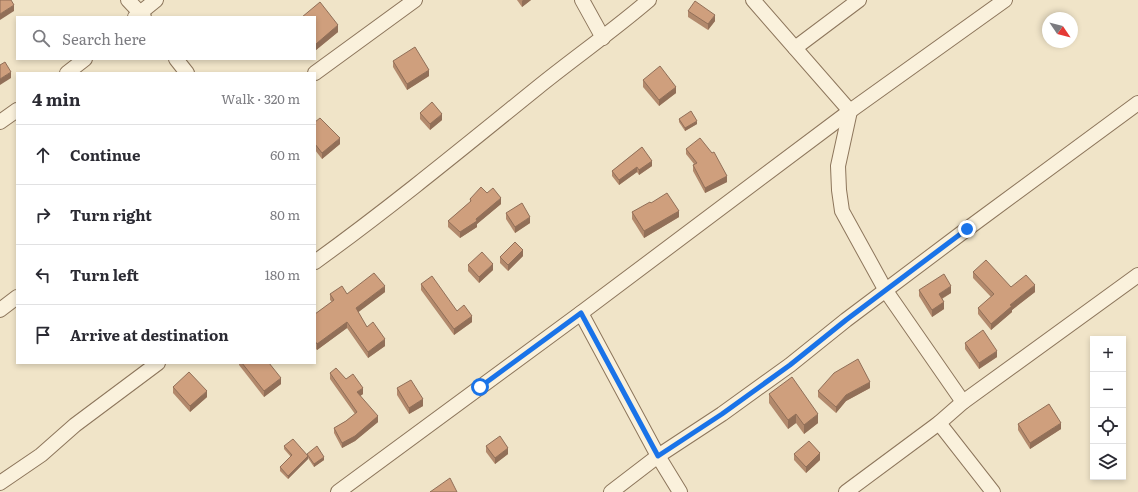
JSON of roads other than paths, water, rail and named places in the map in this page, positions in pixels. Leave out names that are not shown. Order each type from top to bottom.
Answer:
[{"type":"street","points":[[128,0],[140,15],[156,0]]},
{"type":"street","points":[[316,72],[416,0]]},
{"type":"street","points":[[582,0],[603,38]]},
{"type":"street","points":[[316,261],[414,188],[538,87],[603,38],[649,0]]},
{"type":"street","points":[[753,0],[850,111]]},
{"type":"street","points":[[795,48],[858,0]]},
{"type":"street","points":[[338,492],[581,313],[850,111],[1004,0]]},
{"type":"street","points":[[68,72],[84,60]]},
{"type":"street","points":[[177,60],[187,72]]},
{"type":"street","points":[[612,492],[658,456],[722,414],[790,365],[846,320],[973,224],[1138,103]]},
{"type":"street","points":[[0,122],[16,111]]},
{"type":"street","points":[[850,111],[838,166],[842,211],[886,291],[963,402]]},
{"type":"street","points":[[846,492],[939,423],[963,402],[1138,275]]},
{"type":"street","points":[[0,310],[16,298]]},
{"type":"street","points":[[581,313],[658,456],[680,492]]},
{"type":"street","points":[[0,483],[41,455],[75,425],[157,364]]},
{"type":"street","points":[[939,423],[993,492]]}]
